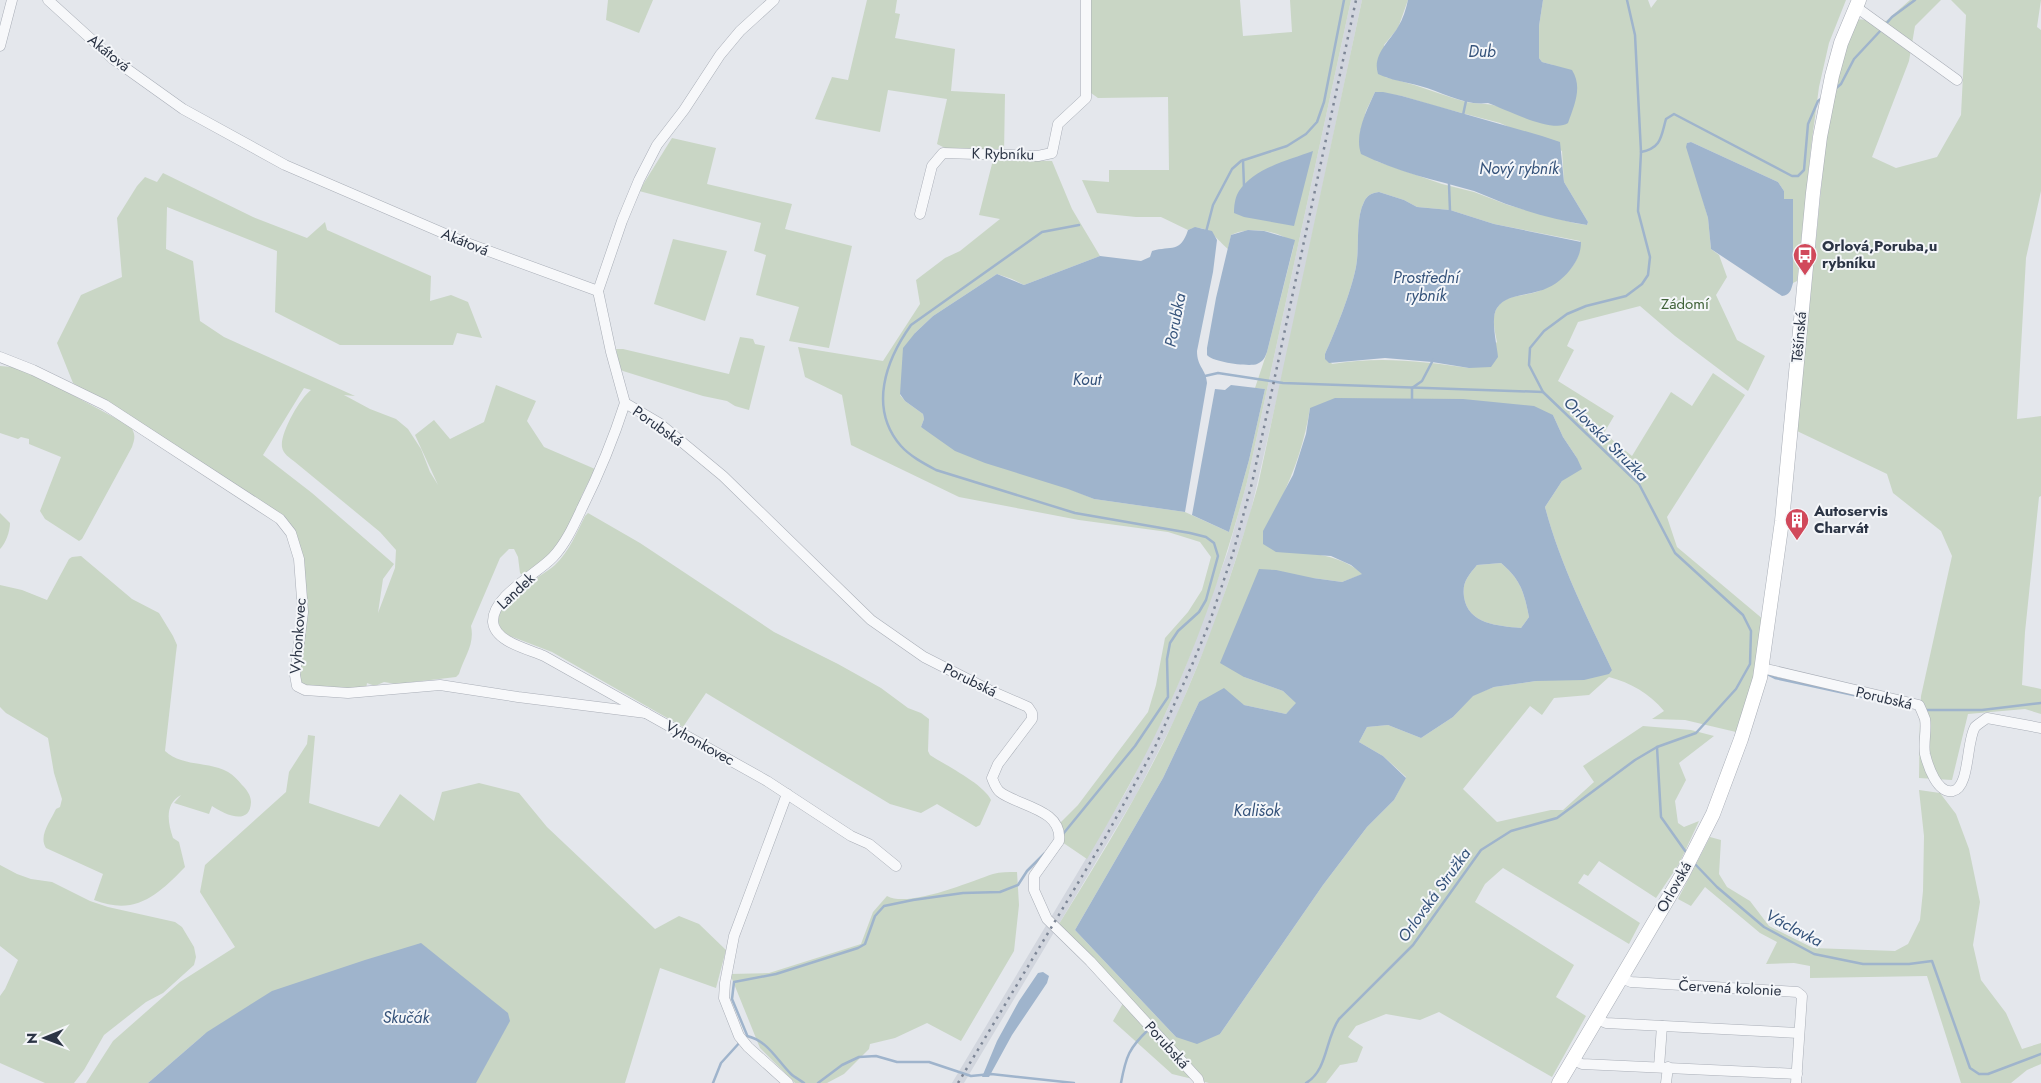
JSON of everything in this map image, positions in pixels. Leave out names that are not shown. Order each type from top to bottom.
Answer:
[{"type":"main road","name":"Těšínská","points":[[1761,673],[1782,521],[1813,193],[1832,76],[1841,42],[1858,4]]},
{"type":"main road","name":"Orlovská","points":[[1559,1083],[1682,875],[1712,814],[1741,739],[1761,673]]},
{"type":"street","points":[[0,43],[12,0]]},
{"type":"street","name":"Akátová","points":[[48,0],[113,59],[183,109],[284,165],[464,242],[598,291]]},
{"type":"street","points":[[598,291],[638,180],[657,145],[684,110],[720,55],[740,31],[774,0]]},
{"type":"street","name":"K Rybníku","points":[[920,214],[932,166],[943,153],[1038,156],[1052,153],[1058,124],[1086,98],[1086,0]]},
{"type":"street","points":[[1858,4],[1957,80]]},
{"type":"street","name":"Porubská","points":[[598,291],[611,352],[625,403],[659,423],[723,476],[871,620],[924,657],[989,690],[1028,707],[1032,713],[1032,719],[998,764],[992,778],[998,791],[1048,816],[1056,825],[1059,838],[1034,876],[1034,890],[1040,907],[1047,919],[1090,961],[1198,1079],[1199,1083]]},
{"type":"street","name":"Vyhonkovec","points":[[0,357],[33,370],[106,405],[280,519],[291,533],[299,559],[303,612],[295,675],[297,686],[305,690],[348,693],[440,685],[527,699],[646,713],[787,794],[851,836],[869,844],[896,866]]},
{"type":"street","name":"Landek","points":[[625,403],[604,465],[561,549],[548,563],[503,600],[495,609],[494,622],[496,632],[506,640],[544,656],[646,713]]},
{"type":"street","name":"Porubská","points":[[1761,673],[1779,674],[1919,704],[1925,720],[1925,753],[1936,782],[1946,790],[1955,791],[1962,785],[1972,734],[1976,726],[1988,718],[2041,728]]},
{"type":"street","points":[[787,794],[734,936],[724,998],[743,1040],[788,1083]]},
{"type":"street","name":"Červená kolonie","points":[[1573,1060],[1582,1064],[1664,1067],[1796,1078],[1802,996],[1797,992],[1630,982],[1621,978]]},
{"type":"street","points":[[1597,1018],[1606,1023],[1799,1033]]},
{"type":"street","points":[[1662,1026],[1666,1083]]},
{"type":"shaded area","points":[[1351,0],[1362,0],[1283,372],[1250,515],[1214,626],[1176,717],[1136,795],[964,1083],[952,1083],[1127,790],[1166,712],[1187,663],[1228,551],[1247,482]]},
{"type":"green space","points":[[608,0],[653,0],[639,33],[606,20]]},
{"type":"green space","points":[[867,0],[897,0],[895,13],[900,14],[895,38],[955,49],[951,91],[1005,94],[1004,154],[949,150],[937,144],[947,99],[888,90],[880,132],[815,119],[832,77],[848,80]]},
{"type":"green space","points":[[1091,0],[1240,0],[1243,36],[1292,32],[1290,0],[1351,0],[1247,482],[1230,541],[1201,628],[1166,712],[1138,768],[1087,859],[1062,842],[1060,823],[1078,805],[1148,712],[1156,685],[1165,638],[1188,612],[1202,590],[1211,557],[1200,542],[1168,532],[1079,520],[959,497],[851,445],[842,395],[805,377],[798,347],[883,361],[920,304],[916,280],[945,258],[960,251],[1000,219],[979,215],[993,160],[1052,161],[1072,209],[1100,256],[1024,285],[997,274],[933,316],[915,333],[900,395],[923,414],[924,419],[921,427],[1094,499],[1185,512],[1229,532],[1249,460],[1265,389],[1255,388],[1267,352],[1294,245],[1282,236],[1256,230],[1238,232],[1231,235],[1228,249],[1210,232],[1200,228],[1188,230],[1161,217],[1136,217],[1097,213],[1082,180],[1109,182],[1109,170],[1169,170],[1168,97],[1098,98],[1091,93]]},
{"type":"green space","name":"Zádomí","points":[[1362,0],[1408,0],[1398,28],[1384,45],[1385,77],[1463,101],[1500,107],[1553,65],[1542,62],[1539,58],[1539,26],[1543,0],[1648,0],[1651,8],[1657,0],[1846,0],[1829,43],[1819,87],[1797,281],[1793,283],[1793,199],[1784,199],[1784,191],[1778,182],[1691,142],[1687,143],[1708,218],[1711,249],[1719,255],[1727,277],[1716,295],[1737,340],[1765,356],[1748,391],[1675,336],[1640,306],[1578,322],[1567,346],[1574,350],[1558,381],[1614,416],[1604,433],[1632,456],[1671,392],[1692,406],[1713,373],[1745,395],[1667,517],[1677,547],[1764,620],[1752,685],[1736,732],[1685,720],[1652,719],[1664,711],[1639,690],[1625,682],[1609,677],[1589,695],[1554,698],[1542,715],[1530,706],[1463,789],[1497,822],[1551,810],[1563,810],[1594,782],[1583,766],[1643,726],[1691,730],[1714,736],[1679,763],[1686,780],[1675,801],[1678,823],[1684,827],[1699,821],[1679,864],[1656,898],[1599,861],[1588,876],[1584,874],[1578,883],[1640,923],[1629,944],[1503,868],[1485,884],[1475,902],[1574,965],[1556,997],[1586,1016],[1552,1077],[1439,1012],[1420,1020],[1386,1014],[1356,1026],[1348,1037],[1363,1047],[1357,1062],[1340,1065],[1326,1083],[1209,1083],[1172,1074],[1113,1021],[1127,996],[1059,924],[1136,796],[1176,716],[1222,602],[1258,485]],"holes":[[[1375,92],[1402,96],[1500,123],[1562,151],[1564,182],[1588,222],[1587,225],[1508,205],[1474,192],[1442,184],[1376,161],[1360,133],[1366,111]],[[1379,192],[1404,200],[1417,207],[1450,210],[1494,224],[1580,241],[1580,250],[1568,272],[1547,288],[1511,298],[1501,303],[1494,316],[1497,342],[1469,368],[1401,360],[1367,360],[1332,364],[1325,354],[1351,288],[1356,267],[1361,209],[1370,195]],[[1310,408],[1553,415],[1563,437],[1577,458],[1545,507],[1566,570],[1612,670],[1494,687],[1473,695],[1453,717],[1421,738],[1388,725],[1367,727],[1359,742],[1383,756],[1406,777],[1394,800],[1367,827],[1323,885],[1220,1034],[1176,1037],[1075,930],[1163,778],[1199,702],[1244,705],[1286,714],[1297,703],[1283,691],[1244,677],[1313,578],[1342,582],[1363,574],[1337,559],[1308,553],[1281,499],[1299,455]]]},
{"type":"green space","points":[[1910,0],[1941,0],[1915,26],[1909,61],[1872,157],[1896,168],[1937,157],[1961,115],[1966,15],[1951,0],[2041,0],[2037,27],[2041,30],[2041,191],[2026,258],[2017,419],[2041,416],[2041,496],[2039,497],[2025,632],[2022,685],[2041,689],[2041,714],[2025,709],[1968,714],[1952,780],[1919,778],[1921,696],[1952,556],[1941,531],[1893,493],[1887,474],[1797,431],[1826,139],[1838,70],[1854,19],[1886,21]]},
{"type":"green space","points":[[672,138],[716,148],[707,184],[792,204],[785,229],[852,246],[829,348],[789,341],[799,307],[756,295],[766,255],[754,251],[761,223],[639,191]]},
{"type":"green space","points":[[163,173],[253,217],[307,238],[325,222],[327,230],[431,276],[430,301],[451,295],[468,302],[482,338],[457,333],[453,345],[340,345],[275,312],[277,251],[167,207],[166,249],[193,261],[200,321],[224,337],[355,396],[344,395],[370,409],[396,419],[408,429],[421,449],[430,472],[438,485],[415,435],[434,420],[450,439],[484,422],[496,385],[536,401],[527,421],[544,447],[595,469],[581,497],[583,498],[554,554],[524,577],[520,573],[518,557],[514,549],[509,549],[500,558],[471,626],[472,639],[459,674],[456,677],[396,684],[384,682],[375,686],[367,683],[366,689],[337,689],[300,684],[297,681],[305,618],[292,526],[73,383],[57,343],[81,295],[122,277],[117,218],[137,186],[145,177],[157,182]],"holes":[[[304,388],[311,390],[302,400],[287,425],[282,447],[285,454],[380,532],[396,550],[395,568],[378,613],[383,579],[394,564],[312,493],[263,455]]]},
{"type":"green space","points":[[673,239],[727,251],[705,321],[654,304]]},
{"type":"green space","points":[[740,337],[753,339],[755,344],[765,346],[749,410],[735,406],[727,401],[703,396],[623,371],[620,369],[616,349],[623,349],[729,374]]},
{"type":"green space","points":[[0,366],[30,372],[130,426],[133,431],[132,447],[82,539],[79,541],[45,519],[40,511],[61,457],[29,444],[29,439],[21,437],[18,439],[0,433]]},
{"type":"green space","points":[[0,513],[10,523],[7,537],[0,549]]},
{"type":"green space","points":[[588,513],[640,543],[774,632],[881,688],[908,708],[921,713],[929,719],[928,751],[930,755],[973,781],[991,800],[980,825],[976,827],[937,804],[921,813],[890,804],[706,693],[683,727],[552,652],[505,634],[499,624],[499,613],[505,604],[514,594],[560,560],[569,548]]},
{"type":"green space","points":[[81,556],[132,599],[159,613],[177,645],[165,751],[187,762],[213,766],[228,772],[245,788],[251,799],[250,810],[246,814],[236,816],[229,815],[212,806],[209,814],[174,803],[181,795],[176,799],[170,809],[169,820],[173,838],[179,842],[185,867],[155,894],[133,904],[122,906],[94,900],[103,874],[46,848],[43,838],[44,833],[56,809],[60,807],[62,799],[54,773],[48,738],[6,713],[0,707],[0,585],[22,590],[47,600],[69,559]]},
{"type":"green space","points":[[1501,563],[1513,575],[1523,593],[1529,617],[1521,628],[1485,622],[1471,613],[1464,597],[1466,580],[1477,565]]},
{"type":"green space","points":[[308,735],[315,736],[309,803],[379,827],[400,794],[434,821],[442,792],[479,783],[519,793],[547,827],[655,929],[679,916],[699,924],[726,950],[716,988],[660,968],[625,1083],[155,1083],[207,1032],[148,1083],[86,1083],[113,1041],[180,982],[235,947],[200,892],[205,865],[286,792],[289,772],[307,744]]},
{"type":"green space","points":[[1919,790],[1940,793],[1956,814],[1969,849],[1980,902],[1973,945],[1981,980],[2006,1013],[2022,1049],[2041,1043],[2041,1064],[2027,1070],[2011,1083],[1961,1083],[1927,976],[1810,978],[1810,966],[1794,963],[1766,964],[1777,942],[1760,933],[1705,887],[1691,906],[1678,899],[1710,837],[1721,840],[1719,874],[1727,887],[1750,901],[1769,926],[1813,948],[1895,951],[1908,944],[1920,920],[1923,891],[1924,836]]},
{"type":"green space","points":[[0,865],[31,879],[52,882],[90,901],[108,907],[175,922],[182,927],[194,947],[196,957],[194,965],[163,993],[146,1002],[104,1035],[84,1070],[74,1083],[45,1083],[0,1063],[0,996],[18,960],[0,946]]},
{"type":"green space","points":[[1017,872],[1019,905],[1014,951],[961,1041],[927,1023],[895,1038],[870,1044],[869,1049],[844,1074],[827,1083],[795,1083],[760,1048],[730,974],[769,973],[861,944],[873,912],[887,896],[897,899],[909,899],[955,888],[993,874]]},
{"type":"water","name":"Dub","points":[[1408,0],[1543,0],[1539,26],[1539,58],[1542,62],[1572,70],[1577,83],[1573,110],[1568,123],[1561,126],[1541,123],[1488,103],[1462,101],[1378,74],[1377,61],[1379,55],[1400,24]]},
{"type":"water","name":"Nový rybník","points":[[1375,92],[1402,96],[1560,142],[1564,182],[1588,222],[1587,225],[1526,211],[1474,191],[1402,171],[1361,154],[1359,146],[1360,130]]},
{"type":"water","points":[[1691,142],[1778,182],[1784,191],[1784,199],[1793,199],[1793,283],[1787,295],[1782,296],[1711,249],[1708,218],[1686,147],[1687,143]]},
{"type":"water","points":[[1313,151],[1294,226],[1244,217],[1234,213],[1238,193],[1254,176],[1273,166]]},
{"type":"water","name":"Prostřední rybník","points":[[1379,192],[1404,200],[1417,207],[1450,210],[1494,224],[1581,242],[1577,260],[1563,277],[1548,288],[1516,296],[1501,303],[1495,312],[1494,318],[1498,357],[1491,367],[1469,368],[1432,362],[1385,358],[1329,363],[1325,359],[1325,354],[1343,311],[1356,267],[1361,209],[1368,196]]},
{"type":"water","name":"Kout","points":[[1195,227],[1212,231],[1217,240],[1213,272],[1197,351],[1198,361],[1205,374],[1207,383],[1185,512],[1094,499],[985,463],[955,451],[921,427],[924,419],[923,414],[905,401],[900,394],[903,348],[915,333],[933,316],[997,274],[1024,285],[1100,256],[1141,261],[1150,257],[1152,251],[1178,246],[1182,243],[1188,230]]},
{"type":"water","points":[[1248,230],[1264,231],[1295,240],[1267,352],[1264,359],[1253,365],[1223,362],[1210,358],[1207,355],[1216,298],[1231,235]]},
{"type":"water","points":[[1231,385],[1265,389],[1249,460],[1229,532],[1192,515],[1215,389],[1225,390]]},
{"type":"water","name":"Kališok","points":[[1335,398],[1463,399],[1534,406],[1553,415],[1563,437],[1582,469],[1562,481],[1545,507],[1566,570],[1612,670],[1609,674],[1584,680],[1536,681],[1494,687],[1473,696],[1453,717],[1421,738],[1388,725],[1367,727],[1359,742],[1383,756],[1406,778],[1394,800],[1367,827],[1323,885],[1220,1034],[1197,1044],[1176,1037],[1075,930],[1163,778],[1199,702],[1224,688],[1244,705],[1286,714],[1296,703],[1283,691],[1244,677],[1220,663],[1259,569],[1276,570],[1342,582],[1362,574],[1351,565],[1331,556],[1276,552],[1263,544],[1263,531],[1293,475],[1306,434],[1310,408]],"holes":[[[1501,563],[1508,569],[1521,587],[1529,617],[1521,628],[1485,622],[1471,613],[1464,597],[1465,583],[1477,565]]]},
{"type":"water","name":"Skučák","points":[[421,943],[508,1013],[510,1021],[476,1083],[148,1083],[207,1032],[272,991]]},
{"type":"water","points":[[1043,972],[1049,976],[1047,983],[1012,1035],[989,1077],[982,1077],[997,1041],[1019,1001],[1038,973]]},
{"type":"waterway","name":"Porubka","points":[[1206,232],[1213,205],[1232,169],[1241,161],[1287,146],[1306,134],[1317,122],[1324,102],[1344,0]]},
{"type":"waterway","name":"Orlovská Stružka","points":[[1306,1083],[1318,1070],[1334,1027],[1339,1019],[1413,945],[1481,850],[1511,831],[1557,818],[1635,760],[1657,747],[1696,733],[1736,689],[1750,664],[1751,631],[1743,615],[1675,553],[1639,484],[1543,392],[1529,365],[1530,348],[1544,331],[1567,314],[1586,306],[1626,296],[1642,284],[1648,275],[1650,257],[1638,211],[1641,152],[1635,35],[1627,0]]},
{"type":"waterway","points":[[1885,25],[1892,17],[1915,0]]},
{"type":"waterway","points":[[1835,89],[1841,84],[1854,59],[1882,29]]},
{"type":"waterway","points":[[1641,152],[1653,148],[1657,144],[1666,119],[1674,114],[1792,176],[1798,176],[1804,170],[1808,124],[1818,101],[1822,98]]},
{"type":"waterway","points":[[1463,115],[1466,101]]},
{"type":"waterway","points":[[1243,160],[1244,186]]},
{"type":"waterway","points":[[1449,184],[1450,211]]},
{"type":"waterway","points":[[1063,834],[1135,746],[1168,697],[1167,659],[1170,643],[1178,631],[1199,612],[1206,600],[1218,556],[1214,543],[1206,537],[1190,533],[1075,513],[936,470],[901,446],[891,431],[885,416],[883,400],[884,384],[888,369],[894,353],[911,325],[1042,232],[1079,225]]},
{"type":"waterway","points":[[1412,399],[1412,388],[1422,381],[1433,360]]},
{"type":"waterway","name":"Porubka","points":[[1205,376],[1218,373],[1283,383],[1543,392]]},
{"type":"waterway","points":[[1767,674],[1775,678],[1886,702]]},
{"type":"waterway","points":[[1925,710],[1982,710],[2041,703]]},
{"type":"waterway","name":"Václavka","points":[[1657,747],[1661,817],[1688,855]]},
{"type":"waterway","points":[[747,1035],[732,999],[734,982],[776,974],[858,948],[865,944],[875,916],[884,906],[963,893],[1000,892],[1018,885],[1027,871],[1045,853]]},
{"type":"waterway","name":"Václavka","points":[[1694,863],[1717,887],[1764,927],[1814,954],[1863,964],[1909,964],[1932,961],[1970,1068],[1979,1074],[1988,1074],[2041,1054]]},
{"type":"waterway","points":[[1121,1083],[1129,1053],[1149,1029]]},
{"type":"waterway","points":[[747,1036],[766,1046],[791,1074],[804,1083]]},
{"type":"waterway","points":[[713,1083],[721,1063],[741,1041]]},
{"type":"waterway","points":[[818,1083],[842,1065],[859,1057],[876,1056],[897,1062],[929,1062],[971,1076],[991,1074],[1074,1083]]},
{"type":"railway","points":[[958,1083],[1105,838],[1155,747],[1209,624],[1233,553],[1252,483],[1356,0]]},
{"type":"place","name":"Orlová,Poruba,u rybníku","points":[[1805,276]]},
{"type":"place","name":"Autoservis Charvát","points":[[1797,541]]}]
